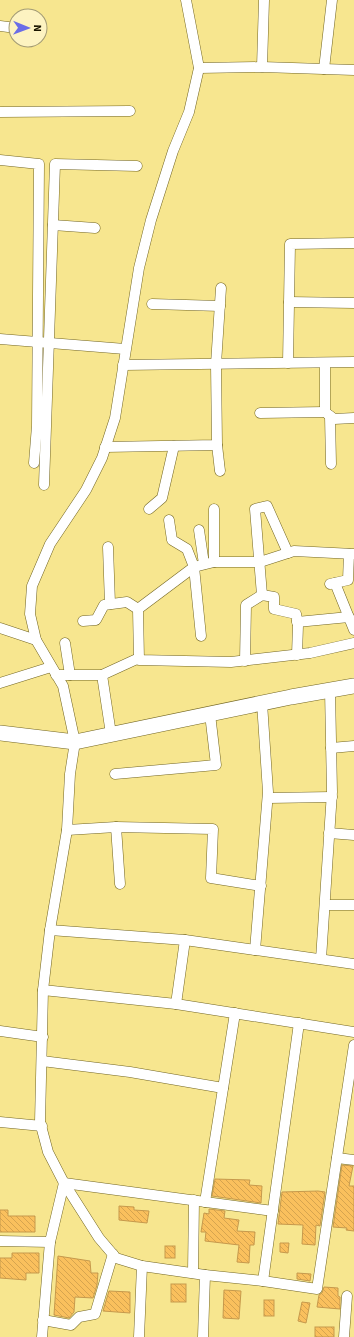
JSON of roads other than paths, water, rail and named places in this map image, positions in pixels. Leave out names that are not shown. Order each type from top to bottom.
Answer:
[{"type":"street","points":[[186,0],[199,68],[188,112],[173,151],[151,220],[139,268],[115,418],[105,447],[86,490],[50,544],[32,586],[30,614],[36,640],[63,686],[75,742],[70,774],[67,830],[50,930],[43,990],[42,1126],[48,1152],[64,1183],[99,1238],[116,1258],[142,1266],[317,1289],[337,1158],[349,1109],[354,1046]]},
{"type":"street","points":[[262,67],[264,0]]},
{"type":"street","points":[[324,69],[332,0]]},
{"type":"street","points":[[199,68],[262,67],[354,70]]},
{"type":"street","points":[[0,112],[130,111]]},
{"type":"street","points":[[0,160],[39,164],[37,426],[34,463]]},
{"type":"street","points":[[44,485],[55,164],[137,166]]},
{"type":"street","points":[[53,225],[95,228]]},
{"type":"street","points":[[288,363],[290,244],[354,243]]},
{"type":"street","points":[[220,471],[217,445],[216,364],[221,288]]},
{"type":"street","points":[[289,302],[354,303]]},
{"type":"street","points":[[152,304],[220,306]]},
{"type":"street","points":[[0,339],[125,349]]},
{"type":"street","points":[[123,365],[354,362]]},
{"type":"street","points":[[325,363],[331,464]]},
{"type":"street","points":[[260,413],[328,414],[334,419],[354,418]]},
{"type":"street","points":[[105,447],[217,445]]},
{"type":"street","points":[[149,509],[162,498],[174,446]]},
{"type":"street","points":[[262,595],[255,509],[267,506],[288,553]]},
{"type":"street","points":[[209,563],[214,509]]},
{"type":"street","points":[[169,520],[172,540],[187,549],[194,567],[201,636]]},
{"type":"street","points":[[199,530],[209,563]]},
{"type":"street","points":[[108,547],[110,604]]},
{"type":"street","points":[[138,609],[194,567],[209,563],[260,562],[294,551],[352,554],[348,580],[332,584],[354,630]]},
{"type":"street","points":[[245,661],[246,605],[262,595],[274,597],[274,609],[296,614],[298,622],[297,655]]},
{"type":"street","points":[[83,621],[96,620],[104,605],[127,602],[138,609]]},
{"type":"street","points":[[138,609],[139,658]]},
{"type":"street","points":[[298,622],[349,617]]},
{"type":"street","points":[[0,628],[36,640]]},
{"type":"street","points":[[65,643],[70,675]]},
{"type":"street","points":[[139,658],[139,660],[231,662],[297,655],[354,643]]},
{"type":"street","points":[[0,683],[54,671],[70,675],[102,675],[139,658]]},
{"type":"street","points":[[102,675],[111,734]]},
{"type":"street","points":[[0,733],[75,742],[262,703],[354,686]]},
{"type":"street","points":[[321,959],[332,797],[330,690]]},
{"type":"street","points":[[256,950],[268,798],[262,703]]},
{"type":"street","points":[[115,774],[216,765],[210,714]]},
{"type":"street","points":[[331,748],[354,746]]},
{"type":"street","points":[[268,798],[332,797]]},
{"type":"street","points":[[67,830],[116,828],[213,829],[211,878],[261,886]]},
{"type":"street","points":[[116,828],[120,884]]},
{"type":"street","points":[[329,833],[354,835]]},
{"type":"street","points":[[325,905],[354,905]]},
{"type":"street","points":[[50,930],[185,940],[354,964]]},
{"type":"street","points":[[176,1004],[185,940]]},
{"type":"street","points":[[43,990],[176,1004],[354,1032]]},
{"type":"street","points":[[206,1202],[235,1013]]},
{"type":"street","points":[[263,1281],[298,1023]]},
{"type":"street","points":[[0,1031],[43,1037]]},
{"type":"street","points":[[42,1060],[130,1072],[223,1088]]},
{"type":"street","points":[[0,1122],[42,1126]]},
{"type":"street","points":[[337,1158],[354,1160]]},
{"type":"street","points":[[64,1183],[273,1211]]},
{"type":"street","points":[[45,1336],[43,1320],[50,1242],[64,1183]]},
{"type":"street","points":[[192,1273],[194,1200]]},
{"type":"street","points":[[0,1241],[50,1242]]},
{"type":"street","points":[[43,1320],[71,1325],[79,1317],[95,1314],[113,1254]]},
{"type":"street","points":[[138,1337],[142,1266]]},
{"type":"street","points":[[203,1337],[204,1275]]},
{"type":"street","points":[[344,1337],[347,1296]]}]
